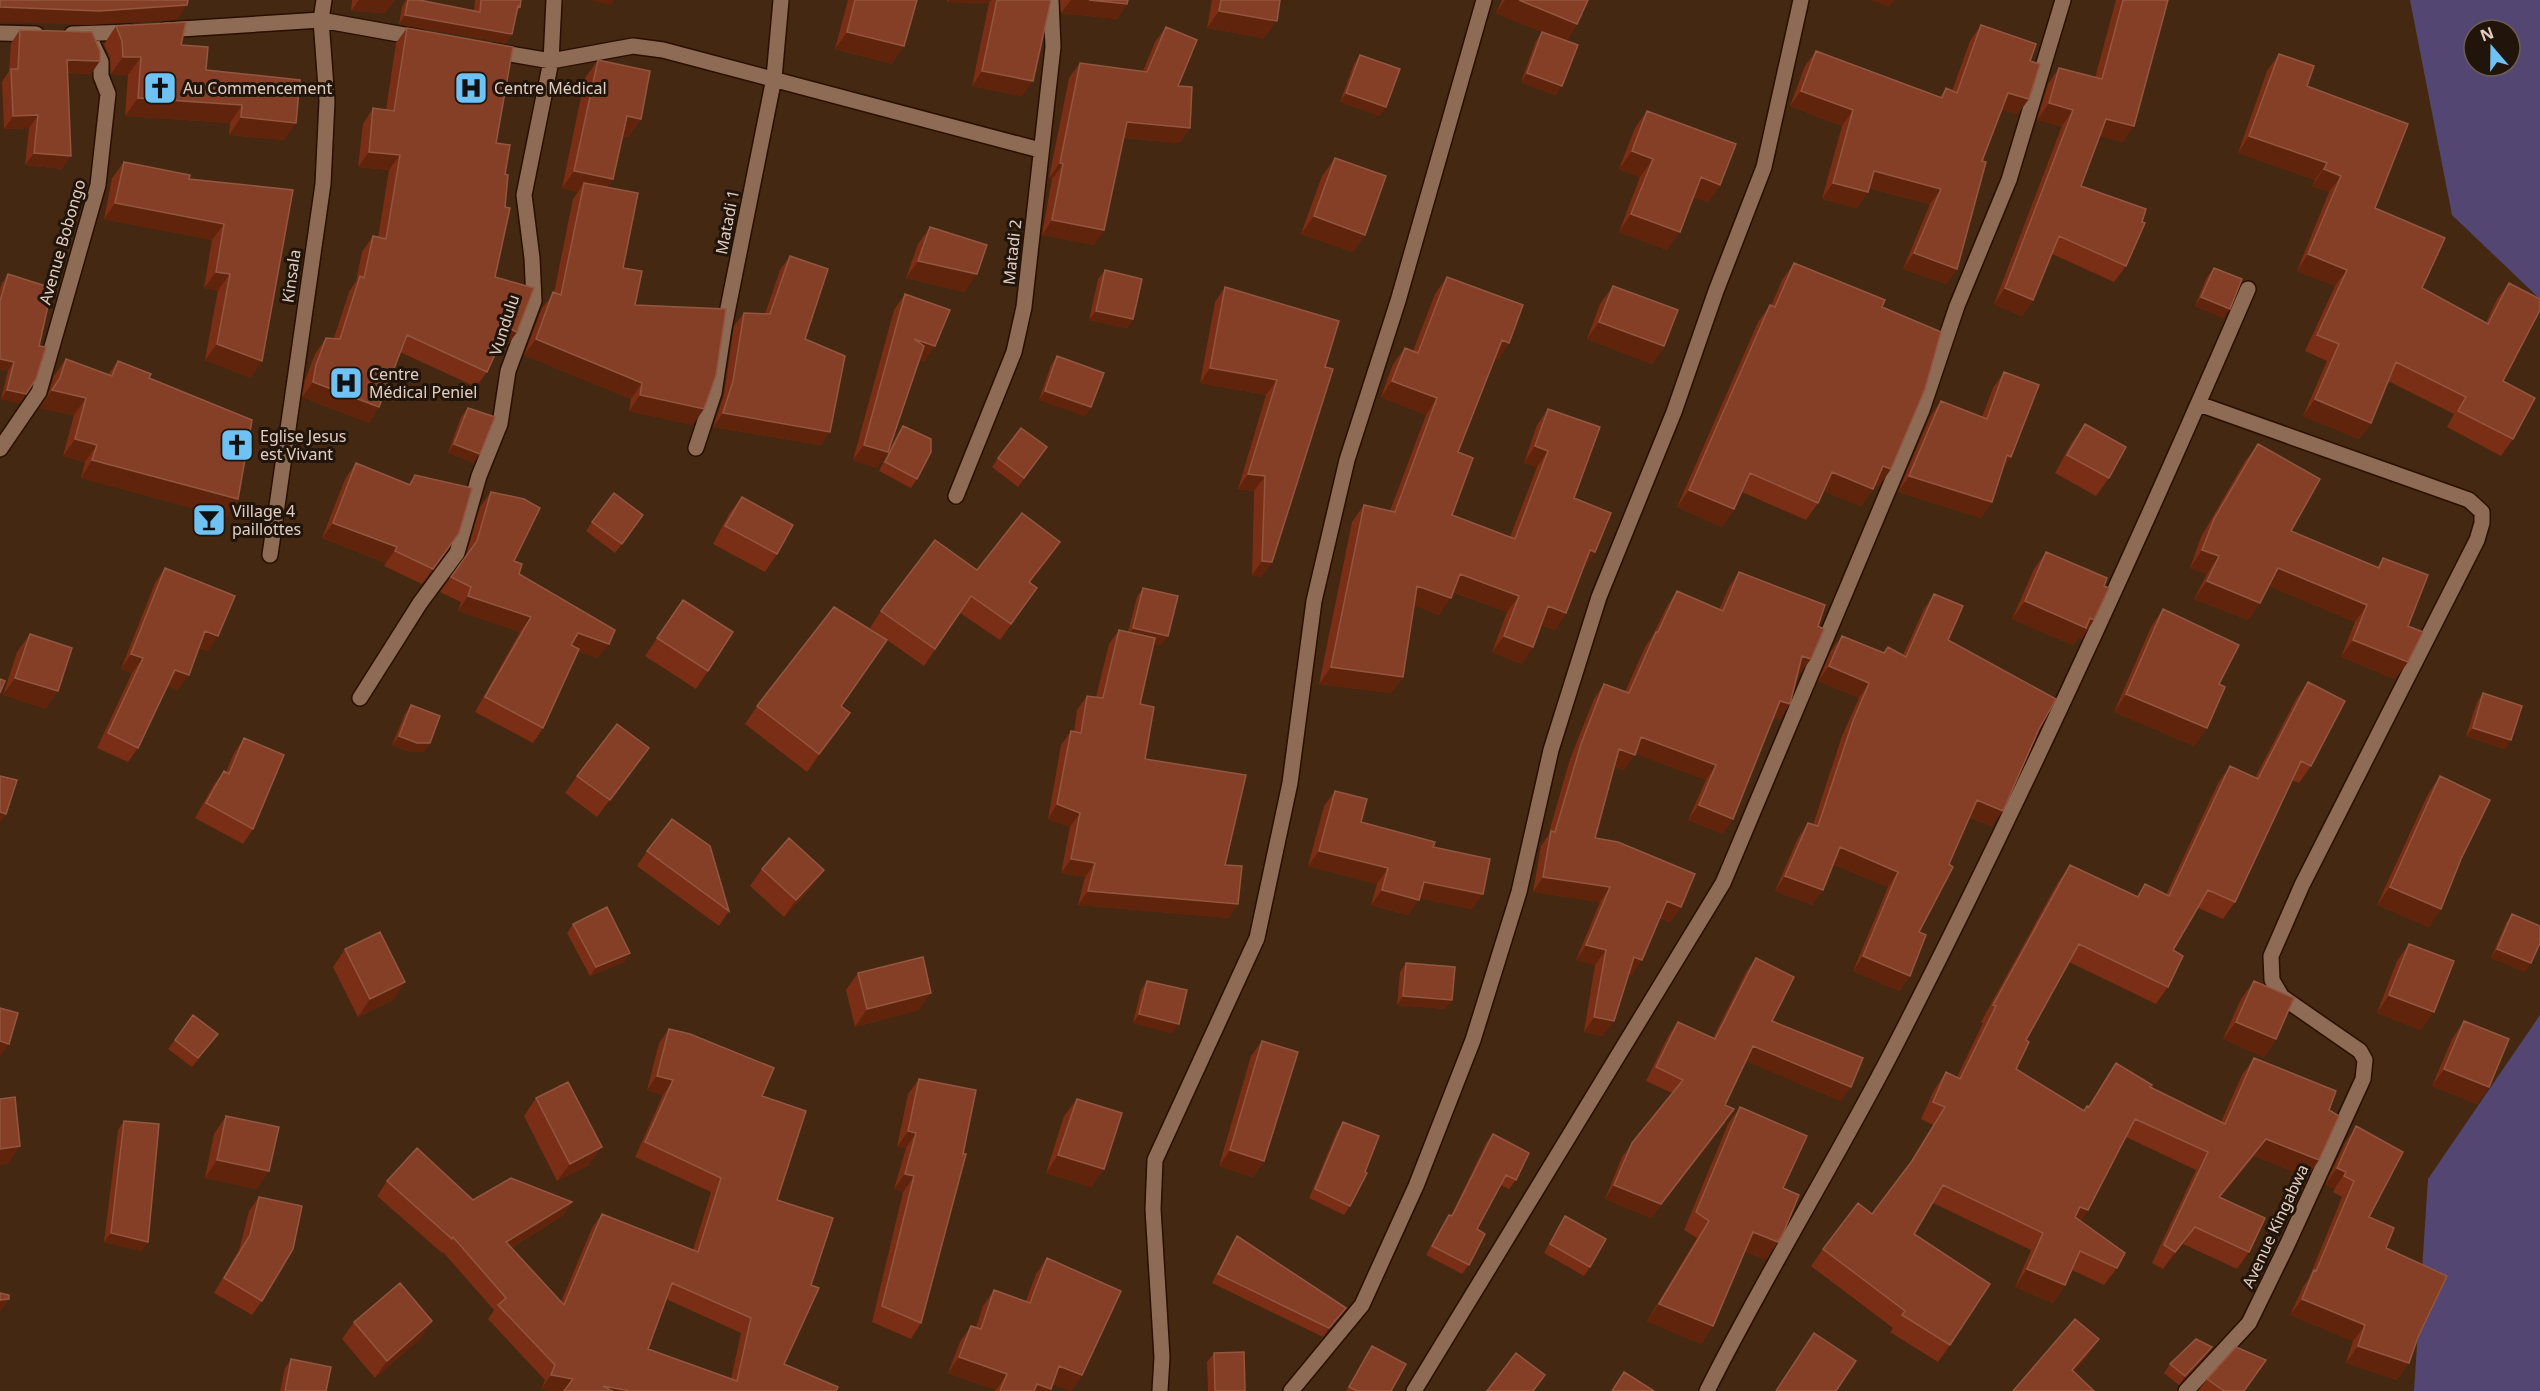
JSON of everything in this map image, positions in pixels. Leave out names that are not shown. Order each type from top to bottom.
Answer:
[{"type":"street","name":"Kinsala","points":[[270,555],[323,184],[327,101],[321,20],[324,0]]},
{"type":"street","name":"Vundulu","points":[[360,698],[420,603],[457,554],[479,476],[500,424],[508,371],[534,301],[532,258],[524,195],[551,61],[554,0]]},
{"type":"street","name":"Matadi 1","points":[[696,448],[714,393],[724,328],[774,78],[781,0]]},
{"type":"street","name":"Matadi 2","points":[[956,496],[1014,352],[1024,307],[1053,47],[1051,0]]},
{"type":"street","points":[[1160,1391],[1162,1357],[1153,1209],[1155,1160],[1257,938],[1290,783],[1314,601],[1347,460],[1398,301],[1484,0]]},
{"type":"street","points":[[1291,1391],[1362,1305],[1416,1186],[1473,1040],[1519,892],[1551,750],[1599,597],[1674,412],[1716,291],[1764,167],[1801,0]]},
{"type":"street","points":[[1414,1391],[1723,883],[1922,410],[1957,306],[2009,180],[2063,0]]},
{"type":"street","points":[[0,33],[89,34],[321,20],[436,40]]},
{"type":"street","name":"Avenue Bobongo","points":[[0,449],[39,392],[98,185],[108,94],[101,76],[101,62],[89,34]]},
{"type":"street","points":[[482,49],[551,61],[633,46],[663,50],[1040,150]]},
{"type":"street","points":[[1707,1391],[1738,1329],[1895,1045],[2143,531],[2248,289]]},
{"type":"street","name":"Avenue Kingabwa","points":[[2186,1391],[2249,1323],[2364,1079],[2365,1060],[2354,1045],[2282,997],[2272,980],[2271,956],[2302,885],[2477,540],[2482,524],[2482,512],[2469,500],[2199,404]]},
{"type":"shaded area","points":[[2410,0],[2540,0],[2540,299],[2452,215]]},
{"type":"shaded area","points":[[2540,1015],[2540,1391],[2414,1391],[2428,1179]]},
{"type":"building","points":[[0,0],[188,0],[187,5],[99,11],[0,7]]},
{"type":"building","points":[[408,0],[419,0],[480,12],[481,0],[521,0],[512,34],[405,15]]},
{"type":"building","points":[[855,0],[917,0],[904,46],[847,32]]},
{"type":"building","points":[[997,0],[1051,0],[1033,81],[982,71]]},
{"type":"building","points":[[1089,0],[1128,0],[1127,4]]},
{"type":"building","points":[[1221,0],[1280,0],[1277,21],[1219,11]]},
{"type":"building","points":[[1519,0],[1588,0],[1577,24]]},
{"type":"building","points":[[2123,0],[2168,0],[2134,126],[2106,119],[2081,186],[2146,209],[2142,222],[2145,223],[2126,266],[2059,236],[2033,300],[2005,288],[2073,110],[2049,103],[2059,68],[2102,79]]},
{"type":"building","points":[[186,22],[181,45],[208,47],[206,70],[300,80],[296,123],[241,117],[242,105],[138,98],[141,57],[123,57],[122,41],[116,26]]},
{"type":"building","points":[[1981,25],[2036,44],[2030,61],[2040,64],[2029,99],[2008,93],[1982,161],[1986,162],[1957,269],[1914,253],[1941,189],[1874,171],[1868,192],[1833,183],[1853,110],[1801,91],[1816,51],[1942,98],[1946,88],[1957,93]]},
{"type":"building","points":[[1166,27],[1197,40],[1178,86],[1192,87],[1190,128],[1127,122],[1104,230],[1052,220],[1063,164],[1060,163],[1080,63],[1147,72]]},
{"type":"building","points":[[407,28],[513,47],[496,143],[510,145],[505,174],[508,175],[505,207],[510,208],[495,277],[534,288],[517,332],[507,328],[487,372],[407,335],[379,407],[313,382],[316,365],[326,338],[340,339],[360,276],[364,278],[373,236],[386,239],[400,155],[369,152],[373,108],[394,111]]},
{"type":"building","points":[[20,30],[92,32],[100,51],[100,61],[67,60],[71,156],[34,153],[38,115],[13,116],[11,69],[18,69]]},
{"type":"building","points":[[1542,32],[1578,45],[1562,86],[1527,73]]},
{"type":"building","points":[[2279,54],[2314,66],[2307,86],[2408,124],[2375,208],[2445,238],[2422,288],[2488,324],[2509,283],[2540,299],[2540,310],[2503,381],[2535,398],[2513,439],[2458,411],[2466,397],[2396,362],[2371,423],[2315,399],[2339,344],[2317,335],[2347,270],[2308,254],[2341,176],[2324,169],[2327,163],[2249,136]]},
{"type":"building","points":[[1360,55],[1400,69],[1386,107],[1346,93]]},
{"type":"building","points":[[598,60],[650,71],[641,119],[627,116],[613,179],[574,171]]},
{"type":"building","points":[[1647,111],[1736,144],[1720,185],[1701,177],[1680,232],[1631,214],[1653,159],[1632,151]]},
{"type":"building","points":[[1335,158],[1386,176],[1365,235],[1314,216]]},
{"type":"building","points":[[124,162],[190,175],[189,179],[293,190],[262,361],[217,344],[230,274],[216,272],[224,224],[115,203]]},
{"type":"building","points":[[584,183],[638,193],[623,268],[642,271],[635,305],[726,309],[716,375],[704,409],[640,395],[642,383],[536,339],[553,292],[561,295]]},
{"type":"building","points":[[930,227],[987,245],[977,274],[918,261]]},
{"type":"building","points":[[790,256],[828,269],[805,339],[845,356],[830,432],[723,413],[733,381],[744,313],[770,314]]},
{"type":"building","points":[[1794,263],[1885,300],[1882,307],[1941,332],[1925,389],[1891,469],[1883,466],[1873,489],[1832,472],[1818,503],[1750,473],[1734,509],[1689,490],[1770,305],[1775,307]]},
{"type":"building","points":[[2214,268],[2242,279],[2230,309],[2201,297]]},
{"type":"building","points":[[1105,270],[1142,279],[1133,319],[1096,311]]},
{"type":"building","points":[[8,274],[52,288],[39,346],[46,347],[36,379],[26,394],[7,390],[14,362],[0,359],[0,301]]},
{"type":"building","points":[[1447,277],[1523,305],[1509,343],[1502,340],[1458,452],[1473,458],[1452,515],[1515,539],[1548,451],[1535,446],[1548,409],[1600,427],[1574,498],[1611,513],[1595,552],[1590,550],[1566,613],[1548,606],[1533,647],[1504,636],[1519,596],[1460,574],[1451,598],[1417,586],[1403,677],[1331,667],[1364,505],[1395,512],[1437,398],[1392,381],[1405,348],[1418,353]]},
{"type":"building","points":[[1613,286],[1678,310],[1664,346],[1599,322]]},
{"type":"building","points":[[1225,287],[1339,321],[1325,367],[1333,369],[1272,562],[1262,561],[1265,476],[1248,474],[1277,380],[1210,368]]},
{"type":"building","points":[[905,294],[950,310],[935,346],[914,339],[924,346],[888,452],[864,445]]},
{"type":"building","points":[[1057,356],[1104,373],[1091,407],[1045,391]]},
{"type":"building","points":[[66,359],[112,376],[118,361],[151,374],[149,378],[252,420],[238,499],[92,460],[97,445],[75,439],[86,398],[52,390],[60,378]]},
{"type":"building","points":[[2004,372],[2039,385],[2011,457],[2007,455],[1992,502],[1909,476],[1941,401],[1987,419]]},
{"type":"building","points":[[468,408],[495,417],[480,454],[454,444]]},
{"type":"building","points":[[2085,424],[2126,447],[2109,478],[2067,455]]},
{"type":"building","points":[[903,426],[931,439],[931,452],[917,479],[885,462]]},
{"type":"building","points":[[1021,428],[1047,447],[1024,478],[998,458]]},
{"type":"building","points":[[2258,444],[2320,479],[2291,531],[2379,568],[2383,558],[2428,575],[2408,626],[2423,632],[2408,662],[2353,640],[2367,605],[2278,568],[2260,603],[2207,581],[2219,556],[2202,550],[2214,519]]},
{"type":"building","points":[[356,463],[410,485],[415,475],[472,488],[459,533],[433,569],[395,551],[397,547],[333,523]]},
{"type":"building","points":[[491,492],[524,499],[540,508],[514,561],[522,564],[519,574],[615,630],[609,644],[578,633],[571,645],[579,649],[543,728],[485,697],[531,617],[468,596],[471,587],[451,577],[477,541]]},
{"type":"building","points":[[614,493],[643,515],[622,544],[592,522]]},
{"type":"building","points":[[742,497],[793,525],[777,554],[725,526]]},
{"type":"building","points":[[1022,513],[1060,542],[1029,582],[1037,588],[1011,624],[971,596],[935,649],[881,611],[935,540],[977,570]]},
{"type":"building","points":[[2046,552],[2107,578],[2104,586],[2109,588],[2094,620],[2090,618],[2086,628],[2025,601]]},
{"type":"building","points":[[165,568],[235,596],[218,636],[205,631],[189,675],[175,670],[138,748],[108,733],[143,658],[131,654]]},
{"type":"building","points":[[1739,572],[1825,605],[1818,626],[1824,629],[1811,659],[1802,656],[1790,704],[1780,701],[1733,819],[1699,805],[1716,765],[1641,737],[1635,755],[1619,749],[1595,838],[1618,842],[1695,874],[1681,907],[1667,901],[1642,960],[1634,957],[1614,1021],[1594,1017],[1606,950],[1586,945],[1610,887],[1543,877],[1551,831],[1555,832],[1581,744],[1604,684],[1629,693],[1677,591],[1723,611]]},
{"type":"building","points":[[1143,588],[1178,596],[1168,636],[1133,628]]},
{"type":"building","points":[[1934,594],[1963,606],[1948,640],[2056,699],[2039,729],[2003,811],[1977,800],[1949,864],[1953,867],[1919,932],[1926,935],[1910,976],[1863,956],[1898,872],[1840,847],[1823,890],[1785,876],[1808,823],[1818,826],[1853,721],[1869,683],[1829,666],[1842,636],[1884,653],[1888,647],[1906,657]]},
{"type":"building","points":[[683,600],[733,632],[708,671],[657,638]]},
{"type":"building","points":[[834,607],[887,640],[841,706],[850,713],[819,754],[757,706]]},
{"type":"building","points":[[2163,609],[2239,645],[2219,684],[2225,687],[2207,728],[2126,694]]},
{"type":"building","points":[[1119,630],[1155,638],[1140,704],[1154,707],[1145,759],[1246,775],[1225,865],[1242,866],[1238,904],[1088,891],[1095,863],[1071,859],[1080,813],[1057,804],[1071,731],[1081,733],[1087,696],[1103,698]]},
{"type":"building","points":[[30,634],[72,648],[58,691],[15,678]]},
{"type":"building","points":[[0,679],[5,681],[0,693]]},
{"type":"building","points":[[2308,682],[2345,701],[2311,766],[2301,761],[2235,902],[2208,890],[2173,950],[2183,956],[2168,987],[2079,944],[2026,1040],[2029,1042],[2016,1069],[2084,1111],[2087,1106],[2089,1107],[2116,1063],[2152,1085],[2150,1087],[2225,1124],[2254,1058],[2336,1091],[2329,1110],[2339,1116],[2319,1160],[2266,1139],[2219,1197],[2265,1218],[2249,1252],[2195,1227],[2175,1252],[2164,1245],[2208,1152],[2135,1119],[2088,1210],[2080,1207],[2075,1217],[2125,1253],[2117,1268],[2080,1251],[2065,1285],[2027,1269],[2043,1233],[1943,1185],[1914,1234],[1990,1284],[1950,1345],[1902,1315],[1905,1311],[1823,1249],[1858,1203],[1872,1214],[1912,1161],[1945,1107],[1933,1102],[1946,1072],[1960,1079],[1996,1006],[1993,1005],[2070,865],[2138,897],[2145,884],[2169,896],[2230,766],[2258,779]]},
{"type":"building","points":[[2483,693],[2522,706],[2511,740],[2473,728]]},
{"type":"building","points":[[411,705],[440,716],[430,743],[417,743],[399,736]]},
{"type":"building","points":[[617,724],[649,748],[610,800],[577,776]]},
{"type":"building","points":[[244,738],[284,755],[253,829],[206,803],[224,771],[229,774]]},
{"type":"building","points":[[0,776],[17,780],[6,814],[0,812]]},
{"type":"building","points":[[2440,776],[2490,800],[2461,859],[2441,909],[2390,887]]},
{"type":"building","points":[[1335,791],[1367,799],[1361,822],[1435,842],[1433,847],[1490,859],[1483,894],[1424,882],[1419,900],[1382,890],[1388,868],[1319,851]]},
{"type":"building","points":[[672,819],[710,846],[729,911],[647,851]]},
{"type":"building","points":[[789,838],[824,870],[796,900],[762,869]]},
{"type":"building","points":[[607,907],[630,953],[596,967],[573,924]]},
{"type":"building","points":[[2512,914],[2540,926],[2540,943],[2531,963],[2497,949]]},
{"type":"building","points":[[380,932],[405,982],[370,999],[345,949]]},
{"type":"building","points":[[2409,944],[2454,961],[2434,1012],[2389,995]]},
{"type":"building","points":[[923,957],[931,993],[867,1009],[858,973]]},
{"type":"building","points":[[1756,958],[1794,977],[1772,1021],[1863,1058],[1851,1087],[1753,1046],[1725,1105],[1734,1109],[1661,1204],[1614,1185],[1632,1143],[1683,1080],[1656,1067],[1678,1022],[1715,1039]]},
{"type":"building","points":[[1406,963],[1455,967],[1452,1000],[1403,996]]},
{"type":"building","points":[[1147,981],[1187,990],[1179,1024],[1139,1014]]},
{"type":"building","points":[[2254,981],[2294,998],[2276,1039],[2236,1022]]},
{"type":"building","points":[[0,1008],[18,1013],[9,1044],[0,1041]]},
{"type":"building","points":[[193,1015],[218,1034],[198,1058],[175,1040]]},
{"type":"building","points":[[2464,1021],[2509,1039],[2489,1087],[2444,1069]]},
{"type":"building","points":[[669,1029],[690,1034],[774,1068],[762,1096],[806,1111],[777,1200],[833,1218],[811,1285],[819,1288],[784,1364],[838,1387],[836,1391],[630,1391],[603,1386],[612,1391],[564,1391],[573,1379],[551,1375],[555,1365],[498,1305],[506,1298],[453,1237],[452,1239],[387,1181],[417,1148],[473,1200],[511,1178],[572,1202],[506,1242],[564,1305],[602,1214],[698,1252],[721,1178],[645,1142],[673,1080],[657,1076]],"holes":[[[672,1283],[751,1318],[737,1381],[648,1349]]]},
{"type":"building","points":[[1262,1041],[1298,1052],[1264,1161],[1230,1150]]},
{"type":"building","points":[[919,1079],[976,1090],[963,1154],[966,1154],[921,1323],[882,1306],[914,1176],[905,1174],[916,1133],[908,1131]]},
{"type":"building","points":[[568,1082],[602,1147],[570,1164],[536,1098]]},
{"type":"building","points":[[15,1097],[20,1146],[0,1149],[0,1099]]},
{"type":"building","points":[[1077,1099],[1122,1113],[1104,1169],[1058,1155]]},
{"type":"building","points":[[1740,1107],[1807,1136],[1783,1188],[1799,1195],[1783,1234],[1778,1242],[1753,1232],[1713,1326],[1659,1304],[1709,1221],[1696,1212]]},
{"type":"building","points":[[226,1116],[279,1127],[269,1171],[217,1160]]},
{"type":"building","points":[[124,1121],[159,1124],[148,1242],[111,1233]]},
{"type":"building","points":[[1343,1122],[1379,1136],[1365,1172],[1367,1173],[1350,1206],[1315,1189]]},
{"type":"building","points":[[2356,1126],[2403,1152],[2369,1217],[2394,1228],[2386,1248],[2447,1276],[2418,1337],[2409,1363],[2358,1346],[2365,1325],[2302,1299],[2354,1181],[2344,1176],[2346,1172],[2337,1168]]},
{"type":"building","points":[[1493,1134],[1529,1153],[1516,1180],[1506,1175],[1477,1229],[1485,1234],[1469,1265],[1432,1246],[1449,1215],[1452,1216]]},
{"type":"building","points":[[259,1197],[302,1206],[293,1249],[262,1301],[224,1278],[250,1235]]},
{"type":"building","points":[[1565,1216],[1606,1239],[1590,1267],[1550,1244]]},
{"type":"building","points":[[1237,1236],[1346,1308],[1329,1328],[1218,1274]]},
{"type":"building","points":[[1047,1258],[1121,1291],[1082,1375],[1059,1366],[1051,1389],[1037,1384],[1034,1391],[1000,1391],[1007,1374],[959,1357],[971,1326],[981,1329],[994,1290],[1030,1303]]},
{"type":"building","points":[[400,1283],[432,1321],[387,1361],[354,1322]]},
{"type":"building","points":[[0,1293],[9,1295],[9,1299],[0,1300]]},
{"type":"building","points":[[2075,1319],[2099,1339],[2072,1370],[2094,1391],[2013,1391]]},
{"type":"building","points":[[1814,1333],[1856,1361],[1836,1391],[1776,1391]]},
{"type":"building","points":[[2196,1339],[2212,1347],[2185,1376],[2170,1364]]},
{"type":"building","points":[[1372,1346],[1406,1364],[1391,1391],[1357,1391],[1349,1387]]},
{"type":"building","points":[[2236,1347],[2266,1360],[2244,1391],[2224,1391],[2207,1379]]},
{"type":"building","points":[[1244,1352],[1245,1391],[1215,1391],[1214,1353]]},
{"type":"building","points":[[1516,1353],[1545,1375],[1533,1391],[1487,1391]]},
{"type":"building","points":[[291,1359],[331,1367],[326,1391],[285,1391]]},
{"type":"building","points":[[1624,1372],[1654,1391],[1612,1391]]},
{"type":"place","name":"Au Commencement","points":[[160,88]]},
{"type":"place","name":"Centre Médical","points":[[471,88]]},
{"type":"place","name":"Centre Médical Peniel","points":[[346,383]]},
{"type":"place","name":"Eglise Jesus est Vivant","points":[[237,445]]},
{"type":"place","name":"Village 4 paillottes","points":[[209,520]]}]
